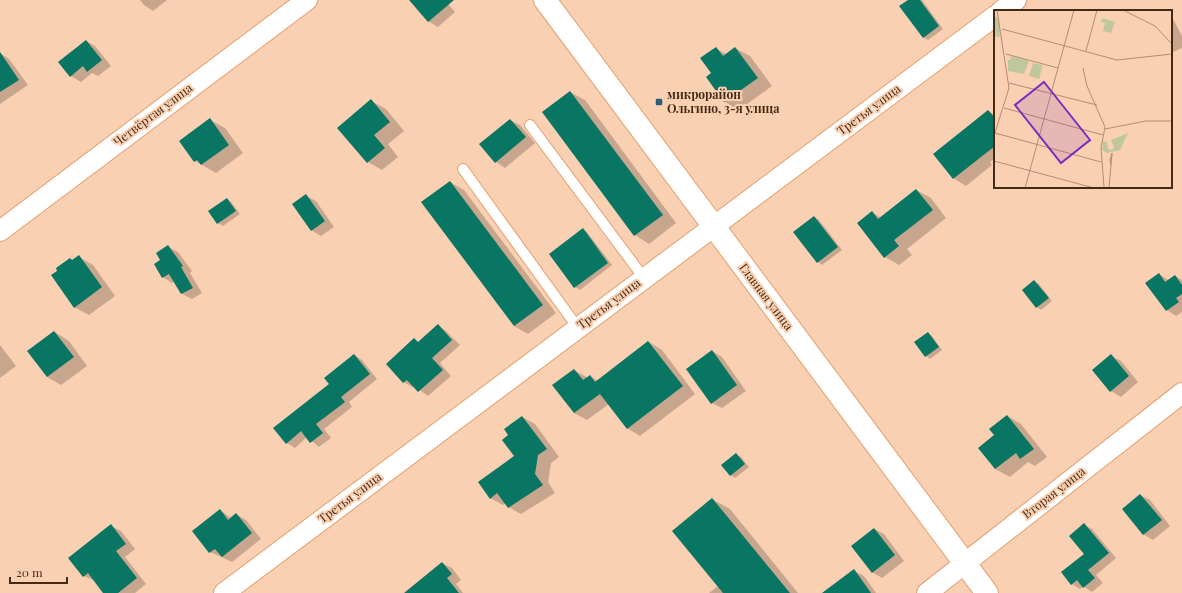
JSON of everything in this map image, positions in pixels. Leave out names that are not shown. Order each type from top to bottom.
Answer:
[{"type":"street","name":"Четвёртая улица","points":[[0,231],[307,0]]},
{"type":"street","name":"Главная улица","points":[[545,0],[987,593]]},
{"type":"street","points":[[1002,10],[1016,0]]},
{"type":"street","name":"Третья улица","points":[[224,593],[994,17]]},
{"type":"street","name":"Вторая улица","points":[[927,593],[1182,393]]},
{"type":"lane","points":[[530,125],[644,278]]},
{"type":"lane","points":[[463,169],[578,328]]},
{"type":"building","points":[[409,0],[454,0],[428,22]]},
{"type":"building","points":[[908,0],[920,0],[939,26],[923,38],[899,6]]},
{"type":"building","points":[[86,40],[102,60],[87,72],[83,66],[70,77],[58,62]]},
{"type":"building","points":[[716,47],[723,56],[735,47],[758,78],[724,102],[706,77],[711,73],[700,58]]},
{"type":"building","points":[[0,52],[19,80],[0,92]]},
{"type":"building","points":[[570,91],[663,215],[634,236],[542,112]]},
{"type":"building","points":[[371,99],[390,122],[374,135],[385,148],[367,163],[337,128]]},
{"type":"building","points":[[988,110],[994,117],[994,147],[953,179],[933,154]]},
{"type":"building","points":[[210,118],[229,145],[201,165],[197,160],[194,162],[179,141]]},
{"type":"building","points":[[510,119],[526,137],[495,163],[479,144]]},
{"type":"building","points":[[450,181],[543,305],[514,326],[421,202]]},
{"type":"building","points":[[916,189],[933,210],[894,240],[899,246],[884,258],[857,223],[872,211],[878,219]]},
{"type":"building","points":[[306,194],[325,221],[311,231],[292,204]]},
{"type":"building","points":[[227,198],[236,211],[217,224],[208,211]]},
{"type":"building","points":[[814,216],[838,247],[817,263],[793,232]]},
{"type":"building","points":[[583,228],[608,263],[574,288],[549,254]]},
{"type":"building","points":[[168,245],[183,266],[181,267],[193,288],[181,294],[169,274],[162,278],[154,264],[160,260],[156,253]]},
{"type":"building","points":[[79,255],[102,287],[74,308],[51,275],[57,271],[56,268],[70,258],[72,260]]},
{"type":"building","points":[[1159,273],[1165,282],[1175,275],[1182,285],[1182,294],[1176,298],[1179,302],[1166,311],[1145,283]]},
{"type":"building","points":[[1034,280],[1049,298],[1036,308],[1022,290]]},
{"type":"building","points":[[438,324],[452,340],[432,358],[443,370],[418,392],[407,380],[403,383],[386,364],[414,338],[418,342]]},
{"type":"building","points":[[54,331],[74,357],[47,377],[27,351]]},
{"type":"building","points":[[928,332],[939,347],[925,357],[914,342]]},
{"type":"building","points":[[648,341],[683,386],[627,429],[600,394],[574,413],[552,385],[574,369],[583,380],[590,375],[595,382]]},
{"type":"building","points":[[712,350],[737,385],[711,404],[686,369]]},
{"type":"building","points":[[354,354],[370,374],[341,397],[345,402],[316,424],[323,433],[310,443],[301,431],[286,444],[273,428],[329,384],[324,378]]},
{"type":"building","points":[[1111,354],[1129,376],[1110,392],[1092,370]]},
{"type":"building","points":[[1007,415],[1034,449],[1020,459],[1016,453],[995,469],[978,448],[994,435],[989,429]]},
{"type":"building","points":[[522,416],[547,449],[538,455],[535,474],[543,485],[508,508],[497,493],[490,499],[478,482],[514,456],[502,440],[508,435],[504,429]]},
{"type":"building","points":[[736,453],[745,464],[730,476],[721,465]]},
{"type":"building","points":[[1140,494],[1162,520],[1143,535],[1122,509]]},
{"type":"building","points":[[712,498],[790,593],[723,593],[672,531]]},
{"type":"building","points":[[220,509],[228,520],[236,513],[252,533],[222,557],[215,549],[209,553],[192,531]]},
{"type":"building","points":[[1084,523],[1109,553],[1088,570],[1095,578],[1083,588],[1077,580],[1071,585],[1061,572],[1084,554],[1069,536]]},
{"type":"building","points":[[111,524],[126,544],[116,551],[137,578],[118,593],[103,593],[88,573],[83,577],[68,558]]},
{"type":"building","points":[[874,528],[895,555],[872,573],[851,546]]},
{"type":"building","points":[[442,562],[452,574],[447,578],[459,593],[404,593]]},
{"type":"building","points":[[854,569],[871,593],[822,593]]},
{"type":"place","name":"микрорайон Ольгино, 3-я улица","points":[[659,102]]}]
